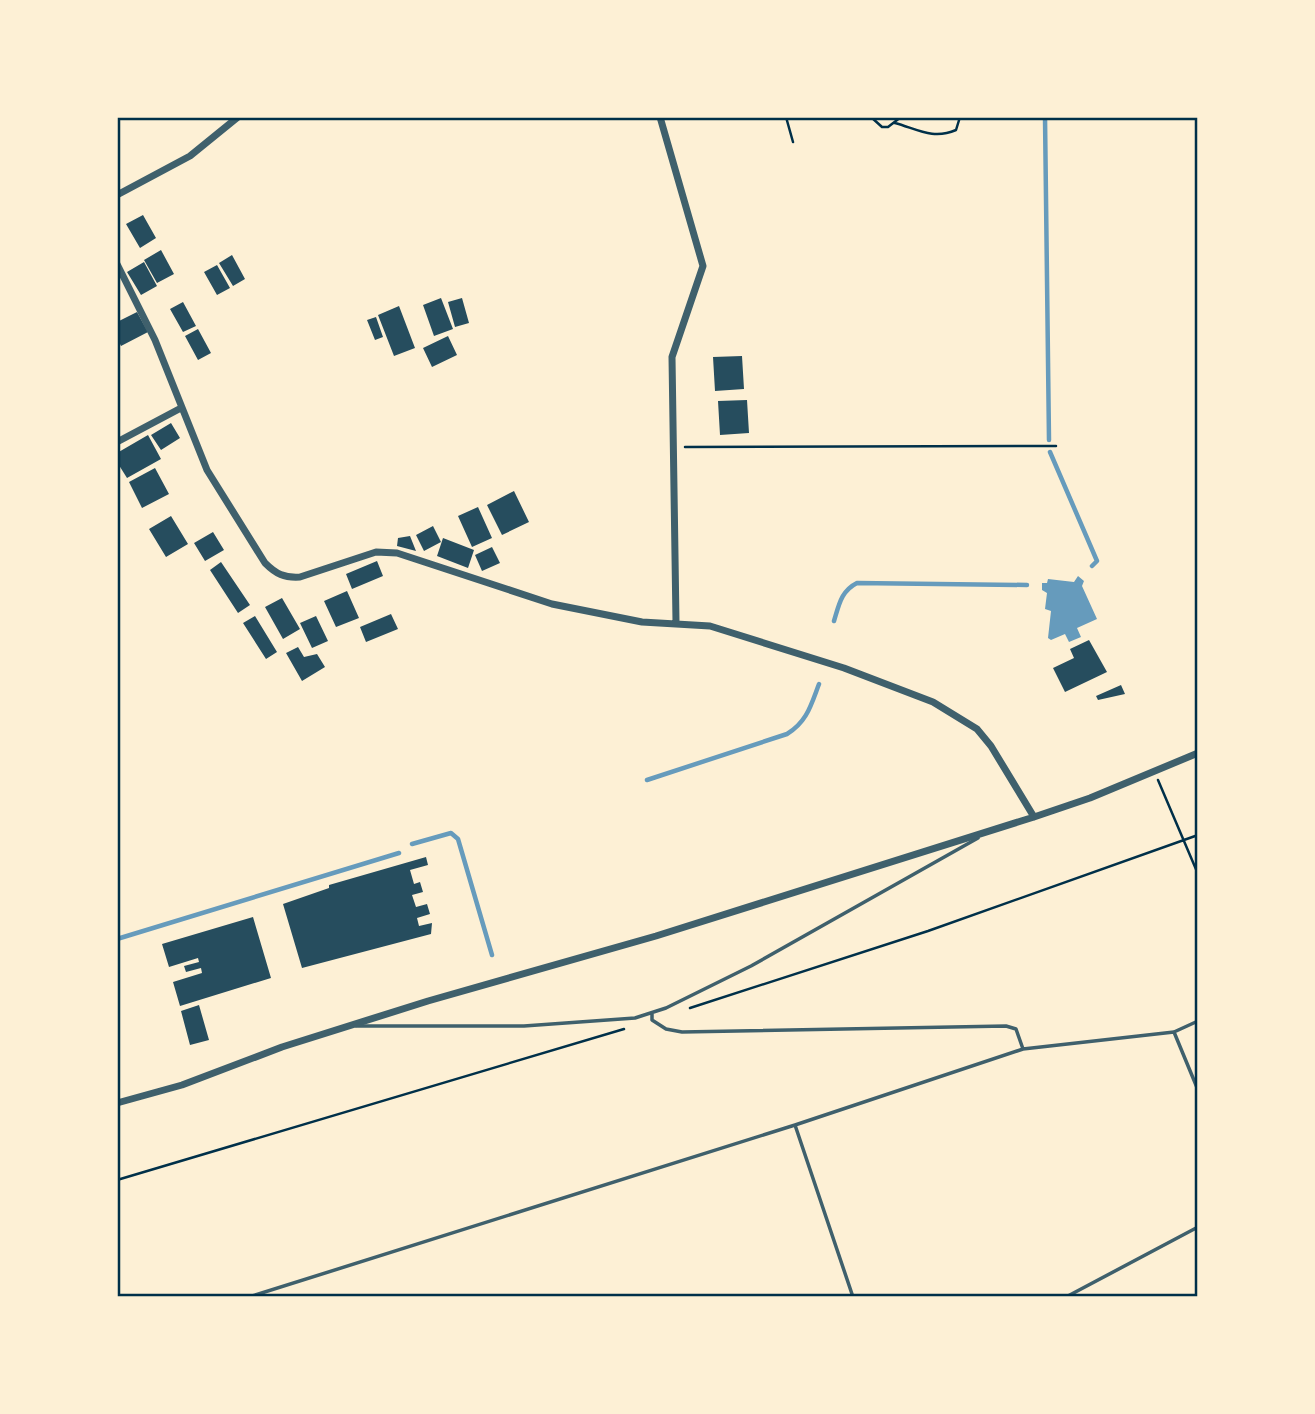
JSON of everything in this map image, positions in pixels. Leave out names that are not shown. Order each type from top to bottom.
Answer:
[{"type":"street","points":[[117,195],[190,156],[238,117]]},
{"type":"street","points":[[660,117],[703,266],[674,348],[672,449],[676,622]]},
{"type":"street","points":[[117,264],[155,340],[207,470],[265,563],[275,573],[287,578],[300,577],[376,552],[397,553],[552,604],[642,622],[710,626],[844,668],[957,714],[977,729],[991,746],[1034,817]]},
{"type":"street","points":[[117,442],[181,408]]},
{"type":"street","points":[[117,1103],[182,1085],[282,1047],[656,936],[989,832],[1090,798],[1198,753]]},
{"type":"lane","points":[[350,1026],[524,1026],[635,1018],[652,1014],[751,966],[989,832]]},
{"type":"lane","points":[[652,1014],[652,1020],[682,1032],[1006,1026],[1016,1030],[1023,1049]]},
{"type":"lane","points":[[249,1297],[795,1125],[1023,1049],[1174,1032],[1198,1021]]},
{"type":"lane","points":[[1174,1032],[1198,1090]]},
{"type":"lane","points":[[795,1125],[853,1297]]},
{"type":"lane","points":[[1066,1297],[1198,1227]]},
{"type":"path","points":[[786,117],[792,128],[793,142]]},
{"type":"path","points":[[871,117],[882,127],[895,123],[901,117]]},
{"type":"path","points":[[895,123],[918,132],[945,134],[956,130],[960,117]]},
{"type":"path","points":[[672,449],[1056,446]]},
{"type":"path","points":[[1157,776],[1198,874]]},
{"type":"path","points":[[684,1010],[940,926],[1198,835]]},
{"type":"path","points":[[117,1180],[627,1028]]},
{"type":"water","points":[[1078,576],[1084,581],[1082,586],[1097,619],[1077,628],[1081,637],[1069,642],[1065,634],[1051,640],[1048,638],[1051,611],[1045,609],[1047,593],[1042,590],[1042,583],[1047,583],[1048,579],[1074,582]]},
{"type":"building","points":[[143,215],[156,238],[140,248],[126,224]]},
{"type":"building","points":[[161,250],[174,274],[157,283],[144,260]]},
{"type":"building","points":[[232,255],[245,279],[233,286],[219,263]]},
{"type":"building","points":[[144,262],[157,286],[141,295],[127,272]]},
{"type":"building","points":[[217,265],[230,288],[217,295],[204,272]]},
{"type":"building","points":[[441,298],[453,329],[434,336],[423,305]]},
{"type":"building","points":[[462,298],[469,323],[455,327],[448,302]]},
{"type":"building","points":[[183,302],[196,326],[183,332],[170,309]]},
{"type":"building","points":[[399,306],[415,348],[394,356],[378,315]]},
{"type":"building","points":[[137,312],[148,332],[121,346],[117,338],[117,322]]},
{"type":"building","points":[[376,317],[383,337],[375,340],[367,320]]},
{"type":"building","points":[[198,329],[211,353],[198,360],[185,336]]},
{"type":"building","points":[[448,336],[457,355],[432,367],[423,348]]},
{"type":"building","points":[[742,356],[744,389],[715,391],[713,357]]},
{"type":"building","points":[[747,400],[749,433],[720,435],[718,401]]},
{"type":"building","points":[[171,423],[180,438],[161,450],[151,435]]},
{"type":"building","points":[[148,435],[161,459],[127,478],[117,462],[117,453]]},
{"type":"building","points":[[155,468],[169,494],[142,508],[129,482]]},
{"type":"building","points":[[514,491],[529,522],[502,535],[487,505]]},
{"type":"building","points":[[478,507],[492,538],[472,547],[458,516]]},
{"type":"building","points":[[171,516],[188,544],[166,557],[149,529]]},
{"type":"building","points":[[433,526],[441,542],[424,551],[416,535]]},
{"type":"building","points":[[213,532],[224,550],[205,561],[194,543]]},
{"type":"building","points":[[410,536],[416,551],[397,546],[398,538]]},
{"type":"building","points":[[443,538],[474,550],[468,568],[437,556]]},
{"type":"building","points":[[492,547],[500,563],[482,571],[475,555]]},
{"type":"building","points":[[377,561],[383,576],[352,589],[346,574]]},
{"type":"building","points":[[221,562],[250,605],[238,613],[210,570]]},
{"type":"building","points":[[347,591],[359,618],[336,627],[324,601]]},
{"type":"building","points":[[282,598],[300,629],[283,639],[265,607]]},
{"type":"building","points":[[391,614],[398,629],[366,642],[360,627]]},
{"type":"building","points":[[255,616],[277,652],[266,659],[243,623]]},
{"type":"building","points":[[316,616],[328,641],[312,648],[300,623]]},
{"type":"building","points":[[1089,640],[1107,672],[1065,692],[1053,668],[1074,658],[1070,649]]},
{"type":"building","points":[[298,647],[304,657],[317,654],[325,667],[302,681],[286,653]]},
{"type":"building","points":[[1121,685],[1125,694],[1098,700],[1096,696]]},
{"type":"building","points":[[426,857],[428,865],[410,870],[414,884],[420,882],[423,892],[412,895],[416,907],[427,904],[430,914],[417,918],[419,926],[432,923],[431,934],[302,968],[283,904],[329,888],[329,885]]},
{"type":"building","points":[[253,917],[271,978],[180,1006],[173,982],[202,973],[201,968],[186,972],[184,966],[199,962],[198,958],[169,967],[162,944]]},
{"type":"building","points":[[199,1005],[209,1040],[190,1045],[181,1011]]},
{"type":"waterway","points":[[1045,117],[1049,440]]},
{"type":"waterway","points":[[1050,452],[1097,561],[1092,566]]},
{"type":"waterway","points":[[834,621],[844,594],[857,583],[1027,585]]},
{"type":"waterway","points":[[647,780],[787,734],[804,718],[819,684]]},
{"type":"waterway","points":[[412,844],[451,833],[458,839],[492,955]]},
{"type":"waterway","points":[[117,939],[399,853]]}]
